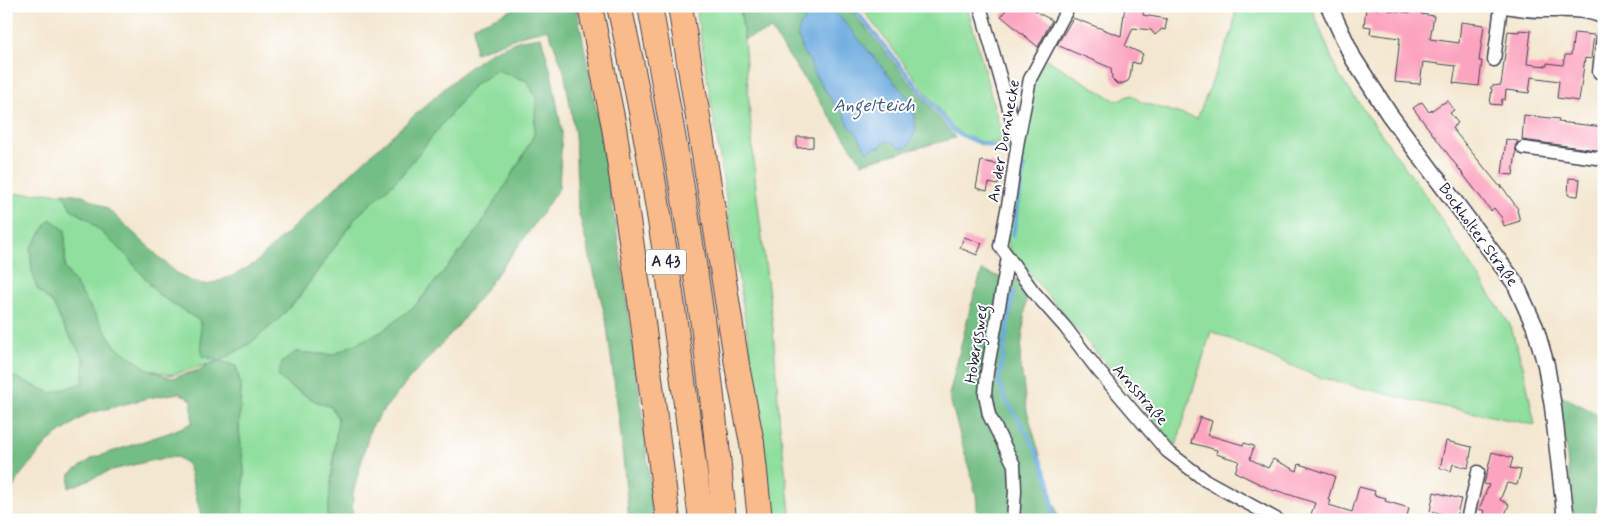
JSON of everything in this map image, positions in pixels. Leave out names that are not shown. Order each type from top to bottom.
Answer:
[{"type":"highway","points":[[590,6],[614,127],[641,307],[668,520]]},
{"type":"highway","name":"A 43","points":[[619,6],[633,66],[660,222],[701,520]]},
{"type":"highway","name":"A 43","points":[[650,6],[676,155],[711,387],[724,520]]},
{"type":"highway","points":[[681,9],[738,371],[752,442],[760,520]]},
{"type":"highway","points":[[721,487],[732,520]]},
{"type":"street","points":[[980,6],[1018,140]]},
{"type":"street","name":"An der Dornhecke","points":[[1008,258],[1000,246],[1030,79],[1069,6]]},
{"type":"street","name":"Bockholter Straße","points":[[1329,6],[1353,58],[1389,114],[1465,214],[1514,283],[1535,327],[1546,365],[1553,407],[1566,520]]},
{"type":"street","points":[[1494,60],[1499,6],[1544,11],[1561,10],[1595,14],[1604,18]]},
{"type":"street","points":[[1599,72],[1604,29]]},
{"type":"street","points":[[1523,148],[1604,159]]},
{"type":"street","name":"Hobergsweg","points":[[1008,258],[985,394],[989,415],[1014,465],[1016,491],[1013,520]]},
{"type":"street","name":"Arnsstraße","points":[[1008,258],[1097,369],[1167,451],[1205,480],[1278,520]]},
{"type":"street","points":[[1467,520],[1478,472]]},
{"type":"green space","points":[[521,6],[576,6],[611,198],[631,327],[654,520],[629,520],[620,426],[606,319],[578,210],[575,134],[564,71],[548,29],[523,35],[475,53],[474,26]]},
{"type":"green space","points":[[696,6],[740,6],[756,189],[773,329],[780,427],[791,520],[771,520],[752,363]]},
{"type":"green space","points":[[740,6],[848,6],[955,138],[862,163],[771,30],[744,39]]},
{"type":"green space","points":[[860,6],[967,6],[1003,140],[991,143],[978,141],[954,129]]},
{"type":"green space","points":[[1236,6],[1311,6],[1338,74],[1426,196],[1510,325],[1523,366],[1535,425],[1411,400],[1318,377],[1211,331],[1176,446],[1010,251],[1007,239],[1021,148],[1036,75],[1046,59],[1116,101],[1131,95],[1141,102],[1197,119],[1233,29]]},
{"type":"green space","points":[[541,37],[551,72],[562,132],[559,188],[458,326],[411,377],[380,414],[370,430],[353,493],[352,520],[327,520],[338,418],[331,407],[315,401],[289,386],[278,376],[282,363],[295,352],[332,355],[381,332],[415,306],[477,231],[534,135],[536,98],[527,81],[497,70],[474,85],[398,179],[357,216],[298,298],[278,320],[249,344],[220,361],[236,366],[241,386],[239,430],[244,469],[242,520],[202,520],[188,464],[177,457],[154,460],[112,470],[69,488],[70,474],[93,458],[192,423],[192,400],[179,393],[148,398],[87,414],[50,440],[21,474],[7,498],[6,514],[6,369],[14,377],[51,393],[83,383],[84,359],[65,329],[53,304],[37,289],[32,271],[30,249],[50,219],[65,230],[65,268],[116,347],[148,369],[172,378],[199,370],[219,361],[202,356],[200,321],[159,295],[126,255],[86,218],[71,209],[63,193],[83,195],[108,209],[174,271],[190,281],[208,285],[232,276],[254,264],[367,158],[463,72],[491,52],[520,40]]},
{"type":"green space","points":[[497,70],[527,81],[537,99],[534,135],[477,231],[415,306],[381,332],[332,355],[295,352],[289,386],[315,401],[331,407],[338,418],[327,520],[242,520],[244,469],[239,430],[241,386],[219,361],[249,344],[278,320],[298,298],[357,216],[398,179],[474,85]]},
{"type":"green space","points":[[63,193],[71,209],[86,218],[126,255],[159,295],[200,321],[202,356],[219,361],[171,375],[148,369],[116,347],[65,268],[65,230],[37,289],[53,304],[65,329],[84,359],[83,384],[51,393],[14,377],[6,369],[6,194]]},
{"type":"green space","points":[[982,271],[1009,280],[1021,280],[1027,291],[1020,359],[1027,411],[1059,520],[978,520],[976,494],[949,395],[970,309]]},
{"type":"green space","points":[[1560,395],[1604,417],[1604,483],[1592,520],[1574,520]]},
{"type":"water","name":"Angelteich","points":[[799,6],[826,6],[840,17],[914,105],[916,129],[908,147],[901,148],[891,142],[884,142],[881,147],[873,148],[867,152],[855,131],[849,126],[844,114],[832,101],[815,75],[811,63],[802,51],[800,40],[797,38],[800,26],[805,20]]},
{"type":"building","points":[[1009,6],[1030,6],[1038,13],[1052,20],[1038,47],[1001,16]]},
{"type":"building","points":[[1125,6],[1144,6],[1143,15],[1167,19],[1165,30],[1162,29],[1155,35],[1151,30],[1133,28],[1125,46],[1143,54],[1139,64],[1132,62],[1128,81],[1117,84],[1112,79],[1111,68],[1057,45],[1073,18],[1121,36]]},
{"type":"building","points":[[1379,6],[1389,7],[1388,10],[1411,13],[1412,10],[1434,16],[1430,39],[1459,43],[1461,22],[1484,25],[1479,61],[1482,61],[1479,86],[1453,83],[1456,66],[1423,62],[1420,84],[1395,82],[1400,38],[1370,34],[1371,27],[1364,26],[1366,7],[1378,9]]},
{"type":"building","points":[[1519,30],[1531,31],[1527,64],[1547,66],[1547,63],[1563,65],[1565,55],[1571,55],[1574,33],[1594,35],[1591,59],[1585,58],[1579,101],[1557,98],[1559,81],[1531,77],[1529,93],[1506,90],[1505,100],[1502,99],[1501,105],[1490,104],[1492,89],[1490,88],[1501,85],[1508,31],[1519,32]]},
{"type":"building","points":[[1448,101],[1454,110],[1450,113],[1458,123],[1452,128],[1501,188],[1501,185],[1518,209],[1520,221],[1504,226],[1502,218],[1494,208],[1491,211],[1413,108],[1422,102],[1429,112]]},
{"type":"building","points":[[1524,115],[1559,119],[1558,122],[1604,127],[1604,151],[1522,140]]},
{"type":"building","points":[[797,137],[813,137],[813,147],[797,148]]},
{"type":"building","points":[[1506,139],[1518,141],[1515,146],[1513,175],[1502,174]]},
{"type":"building","points":[[981,161],[1002,165],[998,185],[989,183],[987,191],[976,188]]},
{"type":"building","points":[[1569,178],[1580,179],[1578,196],[1568,195]]},
{"type":"building","points":[[964,237],[982,243],[977,255],[960,248]]},
{"type":"building","points":[[1200,417],[1212,421],[1208,435],[1243,445],[1244,443],[1254,446],[1250,459],[1268,468],[1273,459],[1297,471],[1299,464],[1335,476],[1328,500],[1331,501],[1329,505],[1352,512],[1359,487],[1375,491],[1374,495],[1386,498],[1385,501],[1409,508],[1406,520],[1320,520],[1310,517],[1315,503],[1274,491],[1235,472],[1239,461],[1216,454],[1217,450],[1191,443]]},
{"type":"building","points":[[1446,441],[1472,447],[1468,468],[1453,464],[1451,471],[1440,468]]},
{"type":"building","points":[[1492,452],[1513,458],[1510,468],[1521,470],[1517,485],[1507,483],[1500,500],[1509,504],[1503,520],[1482,520],[1485,511],[1479,509],[1489,485],[1484,484]]},
{"type":"building","points":[[1434,492],[1461,499],[1456,517],[1430,511]]},
{"type":"waterway","points":[[852,6],[954,132],[980,143],[1007,150]]},
{"type":"waterway","points":[[1013,236],[1024,167]]},
{"type":"waterway","points":[[1013,291],[999,382],[1005,398],[1028,435],[1042,464],[1049,482],[1054,520]]}]
